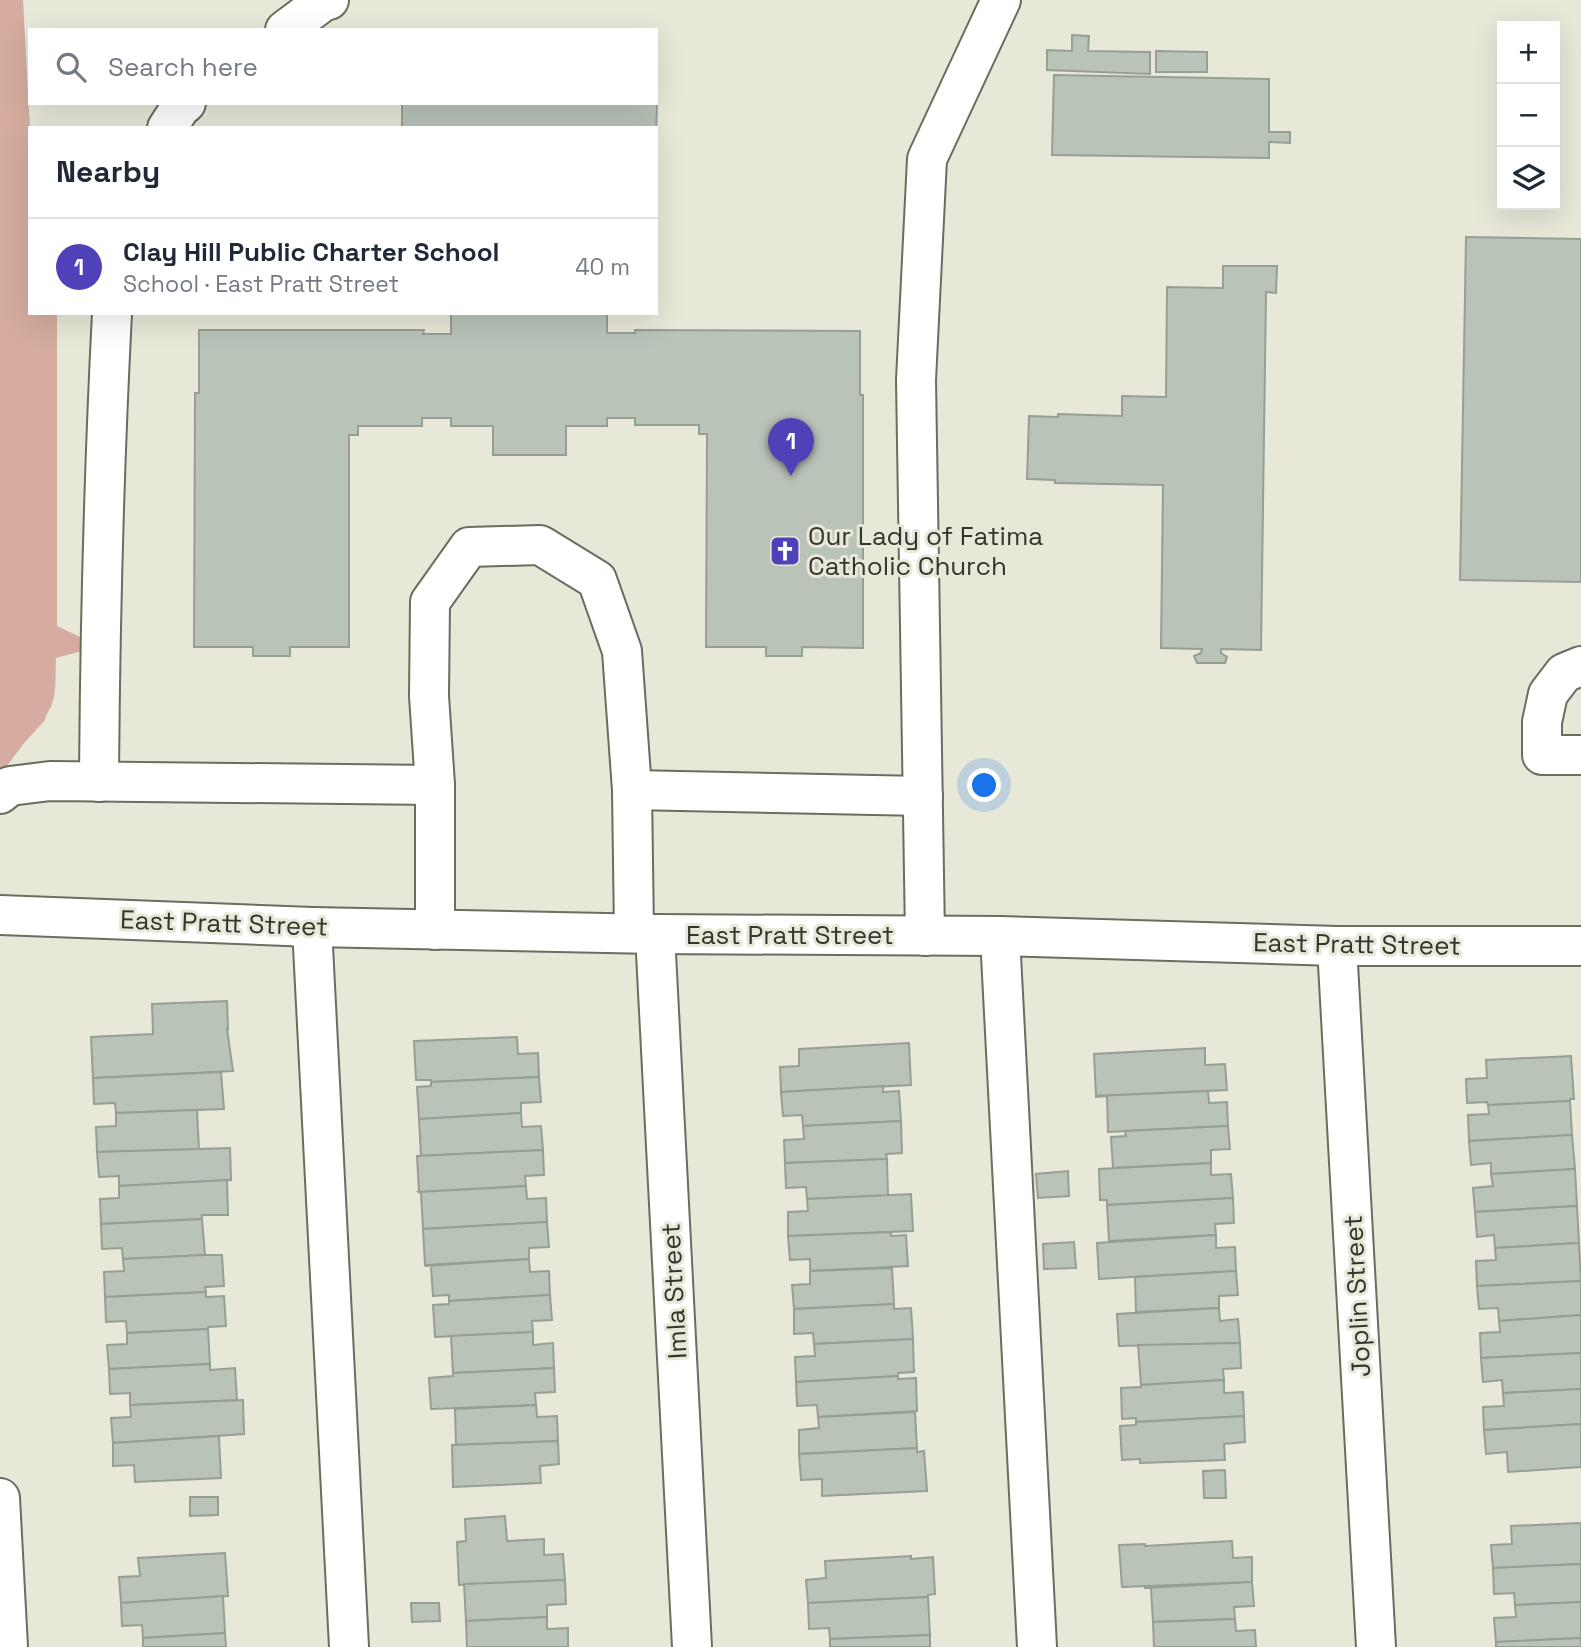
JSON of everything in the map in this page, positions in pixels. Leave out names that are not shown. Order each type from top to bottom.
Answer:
[{"type":"street","points":[[288,28],[329,0]]},
{"type":"street","points":[[925,936],[916,380],[927,159],[1001,0]]},
{"type":"street","points":[[168,126],[184,105]]},
{"type":"street","points":[[99,782],[106,425],[112,315]]},
{"type":"street","name":"Imla Street","points":[[435,785],[429,696],[430,602],[469,547],[540,545],[597,580],[622,652],[645,934],[692,1647]]},
{"type":"street","points":[[1581,666],[1563,673],[1548,694],[1542,722],[1542,755],[1581,755]]},
{"type":"street","points":[[0,794],[10,786],[50,781],[435,785],[435,930]]},
{"type":"street","points":[[632,790],[923,796]]},
{"type":"street","name":"East Pratt Street","points":[[0,915],[435,930],[1000,936],[1337,946],[1581,946]]},
{"type":"street","points":[[312,927],[349,1647]]},
{"type":"street","points":[[1000,936],[1037,1647]]},
{"type":"street","name":"Joplin Street","points":[[1337,946],[1376,1647]]},
{"type":"street","points":[[0,1498],[8,1647]]},
{"type":"shaded area","points":[[0,0],[23,0],[30,126],[28,315],[57,315],[57,626],[82,638],[82,651],[56,658],[55,693],[45,720],[0,775]]},
{"type":"building","points":[[1072,35],[1089,36],[1088,51],[1150,52],[1150,74],[1047,70],[1047,50],[1072,51]]},
{"type":"building","points":[[1156,51],[1207,52],[1207,72],[1156,72]]},
{"type":"building","points":[[1054,75],[1269,79],[1269,132],[1290,132],[1290,143],[1269,142],[1269,158],[1052,155]]},
{"type":"building","points":[[402,105],[657,105],[656,126],[402,126]]},
{"type":"building","points":[[1466,237],[1581,239],[1581,582],[1460,580]]},
{"type":"building","points":[[1223,266],[1277,266],[1276,293],[1266,292],[1261,650],[1221,649],[1221,653],[1227,657],[1225,663],[1197,663],[1194,656],[1201,653],[1202,649],[1161,648],[1163,485],[1055,483],[1055,480],[1027,479],[1029,416],[1122,416],[1122,396],[1166,397],[1167,287],[1223,288]]},
{"type":"building","name":"Our Lady of Fatima Catholic Church","points":[[451,315],[607,315],[607,333],[635,333],[635,330],[860,331],[860,395],[863,395],[863,648],[802,647],[802,656],[766,656],[766,647],[706,647],[707,434],[699,434],[699,425],[635,425],[635,418],[607,418],[607,426],[566,426],[566,455],[493,455],[493,426],[451,426],[451,418],[422,418],[422,426],[358,426],[358,435],[349,435],[349,647],[290,647],[290,656],[253,656],[253,647],[194,647],[195,393],[199,393],[199,330],[424,330],[423,334],[451,334]]},
{"type":"building","points":[[227,1001],[227,1029],[233,1071],[93,1078],[91,1037],[153,1034],[152,1004]]},
{"type":"building","points":[[517,1037],[518,1054],[538,1053],[539,1077],[431,1082],[416,1080],[414,1041]]},
{"type":"building","points":[[909,1043],[911,1085],[781,1092],[780,1067],[799,1066],[799,1049]]},
{"type":"building","points":[[1205,1048],[1205,1065],[1225,1064],[1227,1090],[1096,1096],[1094,1054]]},
{"type":"building","points":[[1571,1056],[1574,1099],[1570,1101],[1488,1105],[1487,1102],[1467,1103],[1466,1079],[1487,1078],[1486,1060]]},
{"type":"building","points":[[221,1072],[224,1109],[116,1113],[115,1103],[94,1104],[93,1078]]},
{"type":"building","points":[[539,1077],[541,1102],[521,1103],[521,1113],[419,1119],[417,1087],[431,1086],[431,1082]]},
{"type":"building","points":[[883,1086],[883,1092],[899,1091],[901,1121],[803,1126],[802,1115],[783,1116],[781,1092]]},
{"type":"building","points":[[1208,1091],[1209,1103],[1227,1102],[1228,1126],[1108,1132],[1107,1096],[1096,1097],[1096,1096]]},
{"type":"building","points":[[1570,1101],[1572,1135],[1469,1141],[1468,1115],[1489,1114],[1488,1105]]},
{"type":"building","points":[[197,1110],[199,1150],[97,1152],[96,1127],[116,1126],[116,1113]]},
{"type":"building","points":[[521,1113],[522,1127],[541,1126],[543,1150],[421,1156],[419,1119]]},
{"type":"building","points":[[901,1121],[902,1153],[886,1154],[887,1159],[785,1163],[784,1140],[804,1139],[803,1126]]},
{"type":"building","points":[[1228,1126],[1230,1149],[1211,1150],[1211,1163],[1113,1168],[1111,1137],[1126,1136],[1125,1131]]},
{"type":"building","points":[[1572,1135],[1575,1169],[1491,1174],[1491,1163],[1471,1165],[1469,1141]]},
{"type":"building","points":[[230,1148],[231,1180],[119,1186],[119,1176],[99,1177],[97,1152]]},
{"type":"building","points":[[543,1150],[544,1175],[525,1176],[526,1186],[419,1192],[417,1156]]},
{"type":"building","points":[[887,1159],[888,1196],[807,1199],[806,1187],[786,1188],[785,1163]]},
{"type":"building","points":[[1211,1163],[1211,1175],[1231,1174],[1233,1198],[1107,1205],[1107,1200],[1100,1200],[1099,1169]]},
{"type":"building","points":[[1575,1169],[1577,1206],[1475,1212],[1473,1188],[1493,1186],[1491,1174]]},
{"type":"building","points":[[1068,1171],[1069,1196],[1038,1198],[1036,1174]]},
{"type":"building","points":[[227,1180],[228,1215],[202,1215],[202,1219],[101,1224],[100,1199],[119,1198],[119,1186]]},
{"type":"building","points":[[526,1186],[527,1199],[546,1198],[547,1222],[423,1229],[419,1192]]},
{"type":"building","points":[[911,1194],[913,1231],[788,1236],[788,1212],[808,1211],[807,1199]]},
{"type":"building","points":[[1233,1198],[1234,1223],[1215,1224],[1216,1235],[1109,1241],[1107,1205]]},
{"type":"building","points":[[1577,1206],[1579,1243],[1495,1248],[1494,1235],[1477,1237],[1475,1212]]},
{"type":"building","points":[[202,1219],[205,1255],[123,1259],[122,1248],[102,1249],[101,1224]]},
{"type":"building","points":[[547,1222],[549,1247],[529,1248],[529,1259],[425,1265],[423,1229]]},
{"type":"building","points":[[891,1232],[891,1236],[906,1235],[908,1266],[810,1271],[810,1259],[790,1260],[788,1236]]},
{"type":"building","points":[[1216,1235],[1216,1248],[1235,1247],[1236,1271],[1099,1279],[1097,1243]]},
{"type":"building","points":[[1074,1242],[1076,1268],[1044,1269],[1043,1244]]},
{"type":"building","points":[[1579,1243],[1581,1281],[1477,1286],[1476,1261],[1496,1260],[1495,1248]]},
{"type":"building","points":[[222,1255],[224,1286],[205,1287],[206,1292],[105,1297],[104,1272],[124,1271],[123,1259]]},
{"type":"building","points":[[529,1259],[530,1272],[549,1271],[550,1295],[449,1301],[449,1295],[433,1296],[431,1266],[425,1266]]},
{"type":"building","points":[[892,1268],[894,1304],[794,1309],[792,1285],[810,1284],[810,1271]]},
{"type":"building","points":[[1236,1271],[1238,1295],[1219,1296],[1219,1308],[1136,1312],[1135,1277]]},
{"type":"building","points":[[1581,1281],[1581,1315],[1499,1321],[1498,1308],[1479,1309],[1477,1286]]},
{"type":"building","points":[[206,1292],[206,1297],[224,1296],[226,1326],[127,1333],[126,1321],[106,1322],[105,1297]]},
{"type":"building","points":[[550,1295],[552,1320],[532,1321],[533,1332],[435,1337],[433,1305],[449,1304],[449,1301]]},
{"type":"building","points":[[894,1304],[894,1309],[911,1308],[913,1339],[814,1344],[813,1333],[794,1334],[794,1309]]},
{"type":"building","points":[[1219,1308],[1220,1321],[1238,1319],[1240,1343],[1119,1346],[1117,1314]]},
{"type":"building","points":[[1581,1315],[1581,1353],[1481,1358],[1480,1333],[1500,1332],[1499,1321]]},
{"type":"building","points":[[208,1329],[210,1364],[109,1369],[107,1345],[127,1344],[127,1333]]},
{"type":"building","points":[[533,1332],[533,1345],[553,1343],[554,1368],[453,1373],[451,1336]]},
{"type":"building","points":[[913,1339],[914,1372],[898,1373],[898,1376],[796,1382],[795,1357],[815,1356],[814,1344]]},
{"type":"building","points":[[1240,1343],[1241,1368],[1223,1369],[1224,1380],[1141,1385],[1138,1345]]},
{"type":"building","points":[[1581,1353],[1581,1389],[1503,1393],[1502,1380],[1483,1382],[1481,1358]]},
{"type":"building","points":[[210,1364],[210,1370],[235,1368],[237,1400],[130,1405],[130,1393],[110,1394],[109,1369]]},
{"type":"building","points":[[554,1368],[555,1392],[535,1393],[536,1405],[431,1409],[429,1378],[453,1376],[453,1373]]},
{"type":"building","points":[[898,1376],[898,1379],[916,1378],[917,1411],[818,1417],[817,1405],[797,1406],[796,1382]]},
{"type":"building","points":[[1224,1380],[1224,1393],[1243,1392],[1244,1416],[1136,1422],[1136,1418],[1122,1419],[1121,1388]]},
{"type":"building","points":[[1581,1389],[1581,1424],[1484,1430],[1483,1407],[1504,1406],[1503,1393]]},
{"type":"building","points":[[243,1400],[244,1434],[113,1443],[111,1418],[131,1417],[130,1405]]},
{"type":"building","points":[[536,1405],[537,1417],[557,1416],[558,1441],[456,1445],[455,1409]]},
{"type":"building","points":[[915,1412],[917,1448],[799,1454],[799,1430],[819,1428],[818,1417]]},
{"type":"building","points":[[1244,1416],[1245,1442],[1224,1444],[1225,1460],[1140,1463],[1140,1459],[1122,1460],[1120,1426],[1136,1425],[1136,1422]]},
{"type":"building","points":[[1581,1424],[1581,1467],[1508,1472],[1507,1452],[1486,1454],[1484,1430]]},
{"type":"building","points":[[219,1436],[221,1478],[135,1482],[134,1465],[113,1466],[113,1443]]},
{"type":"building","points":[[558,1441],[559,1464],[540,1466],[541,1483],[453,1487],[452,1445]]},
{"type":"building","points":[[917,1448],[917,1452],[924,1451],[927,1491],[822,1496],[822,1479],[801,1480],[799,1454]]},
{"type":"building","points":[[1225,1470],[1226,1498],[1204,1498],[1203,1471]]},
{"type":"building","points":[[190,1497],[218,1497],[218,1515],[190,1516]]},
{"type":"building","points":[[505,1516],[507,1541],[544,1539],[544,1555],[563,1554],[565,1580],[459,1585],[457,1542],[466,1541],[465,1519]]},
{"type":"building","points":[[1581,1523],[1581,1564],[1493,1568],[1491,1545],[1512,1544],[1511,1526]]},
{"type":"building","points":[[1232,1541],[1233,1558],[1252,1557],[1252,1582],[1122,1587],[1119,1545]]},
{"type":"building","points":[[225,1553],[228,1596],[121,1603],[119,1577],[140,1576],[138,1558]]},
{"type":"building","points":[[911,1556],[911,1559],[933,1557],[935,1594],[928,1597],[808,1603],[806,1580],[826,1578],[825,1561]]},
{"type":"building","points":[[1581,1564],[1581,1602],[1515,1605],[1514,1593],[1494,1594],[1493,1568]]},
{"type":"building","points":[[565,1580],[566,1604],[547,1605],[547,1617],[466,1621],[464,1584]]},
{"type":"building","points":[[1252,1582],[1254,1606],[1234,1607],[1235,1619],[1153,1622],[1151,1588],[1144,1588]]},
{"type":"building","points":[[223,1596],[225,1633],[143,1638],[142,1625],[122,1626],[121,1603]]},
{"type":"building","points":[[928,1597],[930,1635],[830,1639],[829,1628],[809,1629],[808,1603]]},
{"type":"building","points":[[1581,1602],[1581,1638],[1496,1642],[1494,1618],[1516,1617],[1515,1605]]},
{"type":"building","points":[[411,1603],[439,1603],[440,1621],[412,1622]]},
{"type":"building","points":[[547,1617],[547,1629],[568,1628],[568,1647],[467,1647],[466,1621]]},
{"type":"building","points":[[1235,1619],[1236,1631],[1255,1630],[1256,1647],[1154,1647],[1153,1622]]},
{"type":"building","points":[[225,1633],[226,1647],[143,1647],[143,1638]]},
{"type":"building","points":[[930,1635],[930,1647],[830,1647],[830,1639]]},
{"type":"building","points":[[1581,1638],[1581,1647],[1496,1647],[1496,1642]]},
{"type":"place","name":"Clay Hill Public Charter School","points":[[791,476]]},
{"type":"place","name":"Our Lady of Fatima Catholic Church","points":[[785,551]]}]
